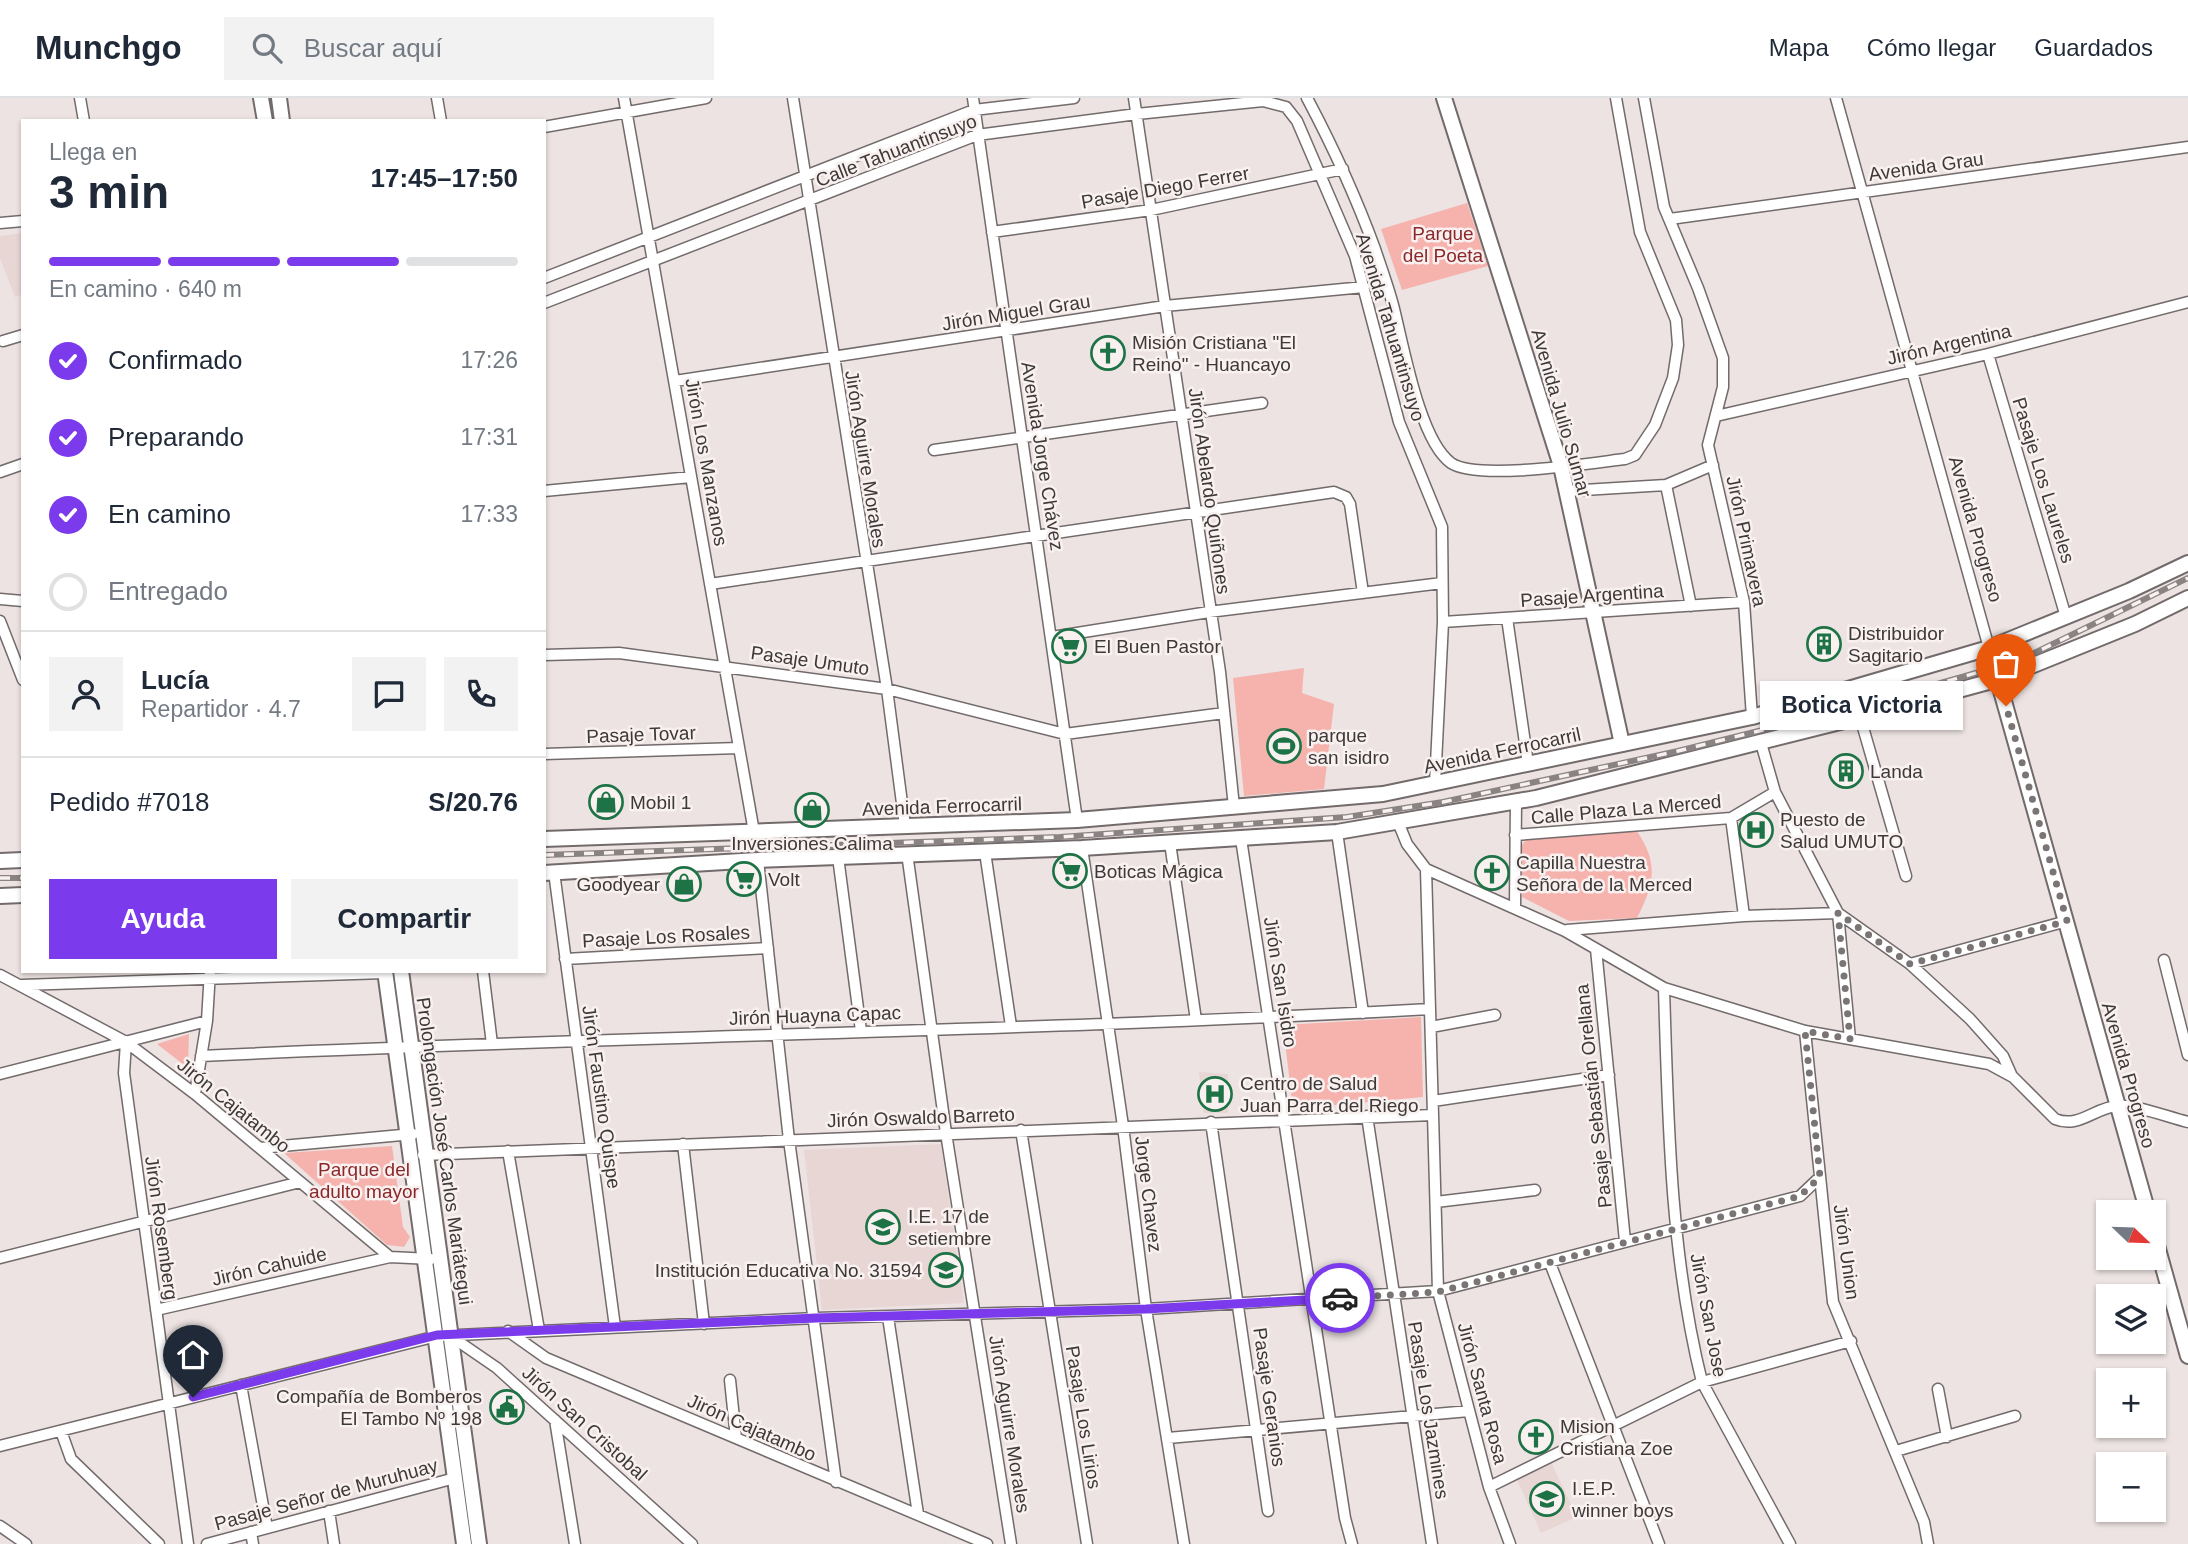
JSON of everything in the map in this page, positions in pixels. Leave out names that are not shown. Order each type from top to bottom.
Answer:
[{"type":"main road","points":[[261,98],[265,119]]},
{"type":"main road","points":[[279,98],[282,119]]},
{"type":"main road","name":"Avenida Julio Sumar","points":[[1444,98],[1561,466],[1622,744]]},
{"type":"main road","name":"Avenida Ferrocarril","points":[[546,837],[1077,820],[1383,794],[1752,717],[1989,648],[2188,563]]},
{"type":"main road","points":[[549,873],[758,860],[1241,839],[1337,832],[1398,822],[1516,802],[1761,743],[1999,679],[2135,624],[2188,598]]},
{"type":"main road","name":"Avenida Progreso","points":[[1989,648],[2144,1200]]},
{"type":"main road","points":[[0,861],[21,860]]},
{"type":"main road","points":[[0,896],[21,895]]},
{"type":"main road","name":"Prolongación José Carlos Mariátegui","points":[[385,973],[408,1135],[418,1156],[443,1335],[479,1544]]},
{"type":"main road","name":"Prolongación José Carlos Mariátegui","points":[[401,973],[423,1133],[418,1156]]},
{"type":"main road","points":[[2164,1270],[2188,1356]]},
{"type":"main road","name":"Prolongación José Carlos Mariátegui","points":[[443,1335],[464,1544]]},
{"type":"street","points":[[80,98],[84,119]]},
{"type":"street","points":[[437,98],[440,119]]},
{"type":"street","name":"Jirón Los Manzanos","points":[[624,98],[754,832]]},
{"type":"street","points":[[546,127],[706,98]]},
{"type":"street","name":"Jirón Aguirre Morales","points":[[793,98],[887,689],[905,826]]},
{"type":"street","name":"Avenida Jorge Chávez","points":[[972,98],[1077,820]]},
{"type":"street","name":"Calle Tahuantinsuyo","points":[[546,277],[974,110],[1074,98]]},
{"type":"street","name":"Jirón Abelardo Quiñones","points":[[1134,98],[1197,514],[1234,807]]},
{"type":"street","points":[[1307,98],[1343,169],[1392,300],[1422,417],[1443,454],[1452,463],[1465,469],[1561,466],[1635,455],[1655,425],[1673,378],[1678,345],[1676,320],[1640,232],[1616,98]]},
{"type":"street","points":[[1644,98],[1664,207],[1723,358],[1723,387],[1716,416]]},
{"type":"street","name":"Avenida Progreso","points":[[1836,98],[1989,648]]},
{"type":"street","name":"Calle Tahuantinsuyo","points":[[546,302],[977,135],[1137,114],[1263,101],[1277,103]]},
{"type":"street","name":"Avenida Tahuantinsuyo","points":[[1277,103],[1286,107],[1297,121],[1355,256],[1399,422],[1442,527],[1443,622],[1435,784]]},
{"type":"street","name":"Avenida Grau","points":[[1670,219],[2188,147]]},
{"type":"street","name":"Pasaje Diego Ferrer","points":[[992,232],[1151,210],[1343,169]]},
{"type":"street","points":[[0,223],[21,220]]},
{"type":"street","name":"Jirón Miguel Grau","points":[[675,381],[1165,306],[1364,287]]},
{"type":"street","name":"Jirón Argentina","points":[[1716,416],[1988,354],[2188,302]]},
{"type":"street","points":[[3,341],[21,336]]},
{"type":"street","name":"Pasaje Los Laureles","points":[[1988,354],[2066,617]]},
{"type":"street","points":[[934,450],[1262,403]]},
{"type":"street","name":"Jirón Primavera","points":[[1716,416],[1708,444],[1744,602],[1752,717]]},
{"type":"street","points":[[0,472],[21,465]]},
{"type":"street","points":[[1567,491],[1666,485],[1713,465]]},
{"type":"street","points":[[546,491],[691,477]]},
{"type":"street","points":[[1666,485],[1691,606]]},
{"type":"street","points":[[710,584],[1038,538],[1334,492],[1341,494],[1350,505],[1363,593]]},
{"type":"street","points":[[1052,637],[1209,612],[1443,583]]},
{"type":"street","points":[[0,599],[21,601]]},
{"type":"street","name":"Pasaje Argentina","points":[[1443,622],[1744,602]]},
{"type":"street","points":[[1507,618],[1528,764]]},
{"type":"street","points":[[0,621],[21,675]]},
{"type":"street","name":"Pasaje Umuto","points":[[546,654],[619,653],[887,689],[1065,734]]},
{"type":"street","points":[[1065,734],[1224,713]]},
{"type":"street","points":[[1860,717],[1906,876]]},
{"type":"street","points":[[1761,743],[1775,792],[1838,913],[1850,1039]]},
{"type":"street","name":"Pasaje Tovar","points":[[546,754],[739,748]]},
{"type":"street","name":"Calle Plaza La Merced","points":[[1515,835],[1731,818],[1775,792]]},
{"type":"street","points":[[1514,906],[1516,802]]},
{"type":"street","points":[[1731,818],[1744,916]]},
{"type":"street","points":[[1398,822],[1407,844],[1426,869],[1565,930],[1664,988],[1805,1031],[1989,1064],[2013,1077],[2055,1119],[2063,1122],[2072,1123],[2118,1105],[2188,1122]]},
{"type":"street","points":[[1337,832],[1363,1013]]},
{"type":"street","name":"Jirón San Isidro","points":[[1241,839],[1310,1300],[1352,1544]]},
{"type":"street","points":[[1170,843],[1196,1020]]},
{"type":"street","name":"Jorge Chavez","points":[[1082,848],[1123,1126],[1146,1309],[1184,1544]]},
{"type":"street","points":[[985,852],[1011,1026]]},
{"type":"street","name":"Jirón Aguirre Morales","points":[[907,853],[946,1133],[1011,1544]]},
{"type":"street","points":[[838,857],[862,1031]]},
{"type":"street","points":[[758,860],[789,1140],[816,1318],[836,1482]]},
{"type":"street","name":"Jirón Santa Rosa","points":[[1426,869],[1438,1292],[1489,1486],[1510,1544]]},
{"type":"street","name":"Jirón Faustino Quispe","points":[[549,873],[565,959],[615,1327]]},
{"type":"street","points":[[1565,930],[1744,916],[1838,913],[1910,964],[1970,1019],[2003,1056],[2013,1077]]},
{"type":"street","points":[[1910,964],[2067,921]]},
{"type":"street","name":"Pasaje Los Rosales","points":[[565,959],[768,948]]},
{"type":"street","name":"Pasaje Sebastián Orellana","points":[[1596,948],[1625,1241]]},
{"type":"street","points":[[2165,960],[2188,1055]]},
{"type":"street","points":[[19,985],[210,975],[327,973]]},
{"type":"street","points":[[483,973],[492,1044]]},
{"type":"street","name":"Jirón Cajatambo","points":[[0,975],[126,1042],[195,1094],[390,1257]]},
{"type":"street","points":[[195,1094],[208,1021],[210,975]]},
{"type":"street","name":"Jirón San Jose","points":[[1664,988],[1675,1228],[1702,1382],[1790,1544]]},
{"type":"street","name":"Jirón Huayna Capac","points":[[201,1056],[397,1046],[1269,1018],[1430,1009]]},
{"type":"street","points":[[1431,1027],[1495,1015]]},
{"type":"street","points":[[0,1074],[208,1021]]},
{"type":"street","name":"Jirón Union","points":[[1805,1031],[1833,1302],[1924,1522],[1928,1544]]},
{"type":"street","name":"Jirón Rosemberg","points":[[126,1042],[124,1073],[142,1221],[188,1544]]},
{"type":"street","points":[[1433,1101],[1609,1075]]},
{"type":"street","name":"Jirón Oswaldo Barreto","points":[[418,1156],[1433,1115]]},
{"type":"street","name":"Pasaje Los Jazmines","points":[[1367,1116],[1432,1544]]},
{"type":"street","name":"Pasaje Geranios","points":[[1211,1122],[1268,1511]]},
{"type":"street","name":"Pasaje Los Lirios","points":[[1021,1130],[1087,1544]]},
{"type":"street","points":[[260,1148],[423,1133]]},
{"type":"street","points":[[683,1144],[704,1324]]},
{"type":"street","points":[[508,1152],[539,1330]]},
{"type":"street","points":[[0,1446],[443,1335],[816,1318],[1146,1309],[1438,1292],[1800,1196],[1820,1177]]},
{"type":"street","points":[[0,1258],[300,1182]]},
{"type":"street","points":[[1436,1202],[1535,1190]]},
{"type":"street","points":[[390,1257],[432,1259]]},
{"type":"street","name":"Jirón Cahuide","points":[[156,1310],[390,1257]]},
{"type":"street","points":[[1550,1263],[1658,1544]]},
{"type":"street","points":[[888,1317],[918,1514]]},
{"type":"street","name":"Jirón Cajatambo","points":[[508,1331],[546,1358],[987,1544]]},
{"type":"street","name":"Jirón San Cristobal","points":[[443,1335],[497,1368],[692,1544]]},
{"type":"street","points":[[1489,1486],[1702,1382],[1851,1341]]},
{"type":"street","points":[[730,1380],[736,1437]]},
{"type":"street","points":[[242,1385],[267,1528]]},
{"type":"street","points":[[1938,1390],[1947,1437]]},
{"type":"street","points":[[1168,1438],[1469,1411]]},
{"type":"street","points":[[1896,1451],[2015,1416]]},
{"type":"street","points":[[555,1420],[575,1544]]},
{"type":"street","points":[[61,1430],[71,1459],[159,1544]]},
{"type":"street","name":"Pasaje Señor de Muruhuay","points":[[206,1544],[456,1478]]},
{"type":"street","points":[[330,1511],[334,1544]]},
{"type":"street","points":[[0,1526],[26,1544]]},
{"type":"street","points":[[251,1532],[253,1544]]},
{"type":"shaded area","points":[[21,233],[21,295],[15,297],[0,258],[0,236]]},
{"type":"shaded area","name":"Centro de Salud Juan Parra del Riego","points":[[1199,1072],[1228,1074],[1228,1113],[1204,1113]]},
{"type":"shaded area","name":"I.E. 17 de setiembre","points":[[941,1144],[964,1303],[822,1310],[804,1150]]},
{"type":"shaded area","name":"I.E.P. winner boys","points":[[1551,1462],[1577,1517],[1541,1533],[1517,1480]]},
{"type":"green space","name":"Parque del Poeta","points":[[1467,203],[1488,266],[1402,290],[1381,229]]},
{"type":"green space","name":"parque san isidro","points":[[1304,668],[1302,693],[1334,704],[1324,789],[1244,796],[1233,678]]},
{"type":"green space","points":[[1632,824],[1647,848],[1652,870],[1648,892],[1637,918],[1569,921],[1522,897],[1522,845],[1528,837]]},
{"type":"green space","points":[[1421,1017],[1423,1097],[1293,1109],[1283,1025]]},
{"type":"green space","points":[[189,1034],[188,1068],[157,1044]]},
{"type":"green space","name":"Parque del adulto mayor","points":[[392,1146],[403,1227],[410,1237],[404,1247],[387,1245],[284,1153]]},
{"type":"railway","points":[[546,855],[1060,837],[1347,817],[1443,802],[1678,751],[1867,704],[2018,661],[2188,578]]},
{"type":"railway","points":[[0,878],[21,878]]},
{"type":"way so far","points":[[1340,1298],[1438,1292],[1675,1228],[1739,1214],[1800,1196],[1807,1191],[1820,1177],[1805,1031],[1850,1039],[1838,913],[1910,964],[2067,921],[2006,706]]},
{"type":"place","name":"Misión Cristiana \"El Reino\" - Huancayo","points":[[1108,353]]},
{"type":"place","name":"Distribuidor Sagitario","points":[[1824,644]]},
{"type":"place","name":"El Buen Pastor","points":[[1069,646]]},
{"type":"place","name":"Botica Victoria","points":[[2006,706]]},
{"type":"place","name":"parque san isidro","points":[[1284,746]]},
{"type":"place","name":"Landa","points":[[1846,771]]},
{"type":"place","name":"Mobil 1","points":[[606,802]]},
{"type":"place","name":"Inversiones Calima","points":[[812,810]]},
{"type":"place","name":"Puesto de Salud UMUTO","points":[[1756,830]]},
{"type":"place","name":"Boticas Mágica","points":[[1070,871]]},
{"type":"place","name":"Capilla Nuestra Señora de la Merced","points":[[1492,873]]},
{"type":"place","name":"Volt","points":[[744,879]]},
{"type":"place","name":"Goodyear","points":[[684,884]]},
{"type":"place","name":"Centro de Salud Juan Parra del Riego","points":[[1215,1094]]},
{"type":"place","name":"I.E. 17 de setiembre","points":[[883,1227]]},
{"type":"place","name":"Institución Educativa No. 31594","points":[[946,1270]]},
{"type":"place","name":"Compañía de Bomberos El Tambo Nº 198","points":[[507,1407]]},
{"type":"place","name":"Mision Cristiana Zoe","points":[[1536,1437]]},
{"type":"place","name":"I.E.P. winner boys","points":[[1547,1499]]},
{"type":"route","points":[[193,1397],[437,1335],[816,1318],[1146,1309],[1340,1298]]}]
